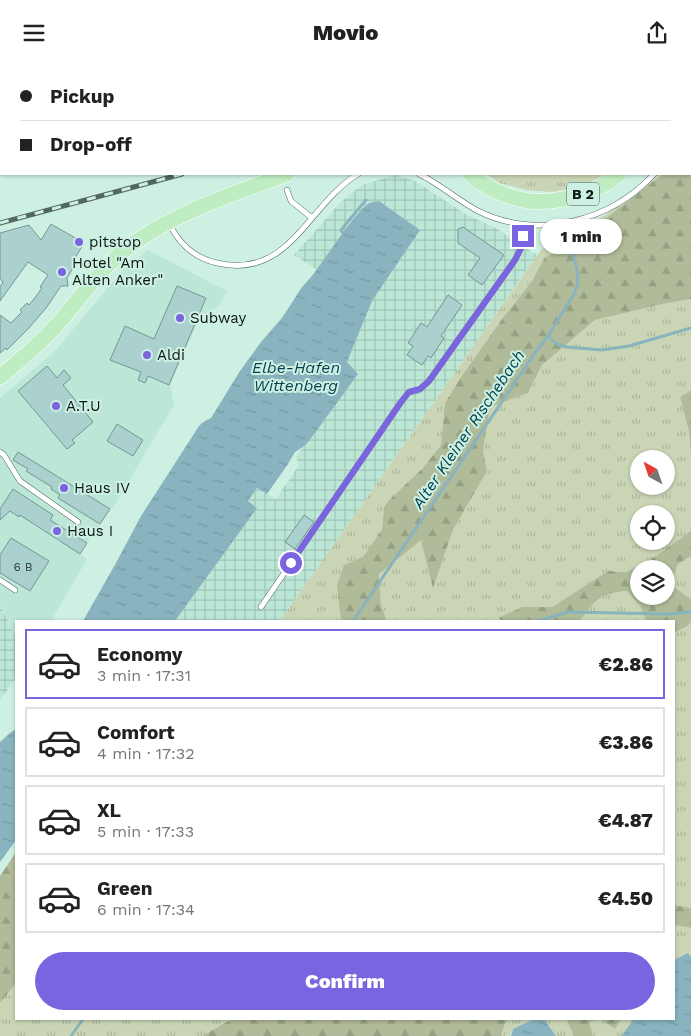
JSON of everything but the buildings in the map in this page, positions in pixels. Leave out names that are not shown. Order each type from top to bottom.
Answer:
[{"type":"main road","name":"B 2","points":[[472,175],[508,196],[529,201],[562,199],[586,193],[607,183],[618,175]]},
{"type":"main road","points":[[0,377],[48,335],[105,268],[149,233],[200,208],[275,179]]},
{"type":"lane","points":[[169,222],[181,243],[196,256],[210,262],[228,266],[243,266],[256,263],[276,254],[288,245],[341,186],[357,175]]},
{"type":"lane","points":[[421,175],[456,199],[479,211],[524,225],[556,224],[582,219],[606,210],[629,195],[653,175]]},
{"type":"lane","points":[[287,190],[291,201],[312,218]]},
{"type":"lane","points":[[261,607],[401,402],[409,392],[420,389],[429,381],[515,260],[521,248],[524,225]]},
{"type":"lane","points":[[0,452],[4,455],[20,481],[78,522]]},
{"type":"lane","points":[[0,580],[15,590]]},
{"type":"shaded area","points":[[395,175],[415,181],[467,215],[494,227],[537,255],[281,620],[176,620],[255,510],[247,503],[257,488],[276,499],[299,465],[296,457],[357,374],[347,362],[372,301],[419,230],[379,201],[369,203],[319,271],[294,255],[341,202],[362,185]]},
{"type":"shaded area","points":[[148,250],[227,291],[219,306],[200,317],[170,384],[174,405],[114,506],[110,509],[80,554],[87,559],[52,620],[15,620],[15,633],[0,604],[0,398],[56,350],[120,273]]},
{"type":"shaded area","points":[[0,605],[15,634],[15,679],[0,700]]},
{"type":"green space","points":[[487,175],[605,175],[583,187],[551,192],[527,190],[499,183]]},
{"type":"green space","points":[[659,175],[662,175],[602,221],[586,228],[586,239],[545,258],[532,281],[502,319],[445,403],[441,445],[422,469],[384,507],[382,530],[363,558],[344,565],[341,620],[281,620],[541,250],[601,218]]},
{"type":"green space","points":[[662,175],[691,175],[691,299],[595,320],[542,365],[528,393],[490,407],[483,450],[487,471],[453,530],[433,588],[421,540],[379,574],[381,606],[387,620],[341,620],[337,585],[344,565],[363,557],[382,530],[384,507],[422,469],[441,445],[445,403],[461,377],[502,319],[532,281],[545,257],[586,240],[585,228],[602,221]]},
{"type":"green space","points":[[691,299],[691,390],[680,397],[689,432],[691,456],[691,531],[675,542],[675,505],[630,505],[630,550],[664,550],[650,560],[630,560],[630,570],[626,572],[608,571],[552,607],[522,607],[498,619],[500,620],[387,620],[381,606],[379,574],[421,539],[433,587],[453,530],[487,471],[483,450],[489,407],[528,393],[542,365],[595,320]]},
{"type":"green space","points":[[691,390],[691,456],[689,432],[680,397]]},
{"type":"green space","points":[[691,531],[691,556],[678,564],[675,573],[675,560],[650,560],[664,550],[675,550],[675,542]]},
{"type":"green space","points":[[691,556],[691,599],[675,588],[675,573],[678,564]]},
{"type":"green space","points":[[630,570],[630,594],[627,591],[601,597],[580,620],[501,620],[498,618],[522,607],[552,607],[608,571],[626,572]]},
{"type":"green space","points":[[675,588],[691,599],[691,620],[689,625],[675,632],[675,620],[646,620],[640,606],[675,605]]},
{"type":"green space","points":[[627,591],[630,594],[630,605],[639,605],[646,620],[580,620],[592,605],[605,596]]},
{"type":"green space","points":[[691,620],[691,908],[675,905],[675,632],[689,625]]},
{"type":"green space","points":[[15,854],[15,984],[0,1003],[0,876]]},
{"type":"green space","points":[[675,905],[691,908],[691,928],[675,925]]},
{"type":"green space","points":[[675,925],[691,928],[691,957],[688,953],[675,960]]},
{"type":"green space","points":[[15,984],[15,1020],[230,1020],[202,1036],[0,1036],[0,1003]]},
{"type":"green space","points":[[230,1020],[509,1020],[505,1023],[501,1036],[202,1036]]},
{"type":"green space","points":[[509,1020],[532,1020],[513,1029],[510,1036],[501,1036],[505,1023]]},
{"type":"green space","points":[[545,1020],[566,1020],[574,1036],[556,1036]]},
{"type":"green space","points":[[566,1020],[596,1020],[589,1022],[593,1036],[574,1036]]},
{"type":"green space","points":[[602,1020],[615,1029],[620,1020],[632,1020],[621,1036],[593,1036],[588,1022]]},
{"type":"green space","points":[[602,1020],[620,1020],[615,1029]]},
{"type":"water","name":"Elbe-Hafen Wittenberg","points":[[379,201],[420,230],[372,301],[347,362],[358,374],[309,441],[295,452],[267,494],[257,488],[248,501],[257,508],[176,620],[84,620],[141,516],[199,426],[211,418],[240,371],[261,342],[282,318],[302,287],[347,227],[369,203]]},
{"type":"water","points":[[15,730],[15,841],[0,862],[0,742]]},
{"type":"water","points":[[688,953],[691,957],[691,1036],[621,1036],[632,1020],[675,1020],[675,960]]},
{"type":"water","points":[[532,1020],[545,1020],[556,1036],[511,1036],[513,1029]]},
{"type":"waterway","points":[[343,233],[341,230],[366,200]]},
{"type":"waterway","name":"Alter Kleiner Rischebach","points":[[354,620],[548,336],[574,294],[578,283],[577,269],[570,242]]},
{"type":"waterway","points":[[548,336],[557,344],[566,347],[602,350],[629,346],[691,328]]},
{"type":"waterway","points":[[541,620],[568,612],[669,614],[691,612]]},
{"type":"waterway","name":"Alter Kleiner Rischebach","points":[[71,1036],[82,1020]]},
{"type":"railway","points":[[0,223],[178,175]]},
{"type":"place","name":"pitstop","points":[[79,242]]},
{"type":"place","name":"Hotel \"Am Alten Anker\"","points":[[62,272]]},
{"type":"place","name":"Subway","points":[[180,318]]},
{"type":"place","name":"Aldi","points":[[147,355]]},
{"type":"place","name":"A.T.U","points":[[56,406]]},
{"type":"place","name":"Haus IV","points":[[64,488]]},
{"type":"place","name":"Haus I","points":[[57,531]]},
{"type":"route","points":[[291,563],[401,402],[409,392],[420,389],[429,381],[515,260],[521,248],[523,236]]}]
